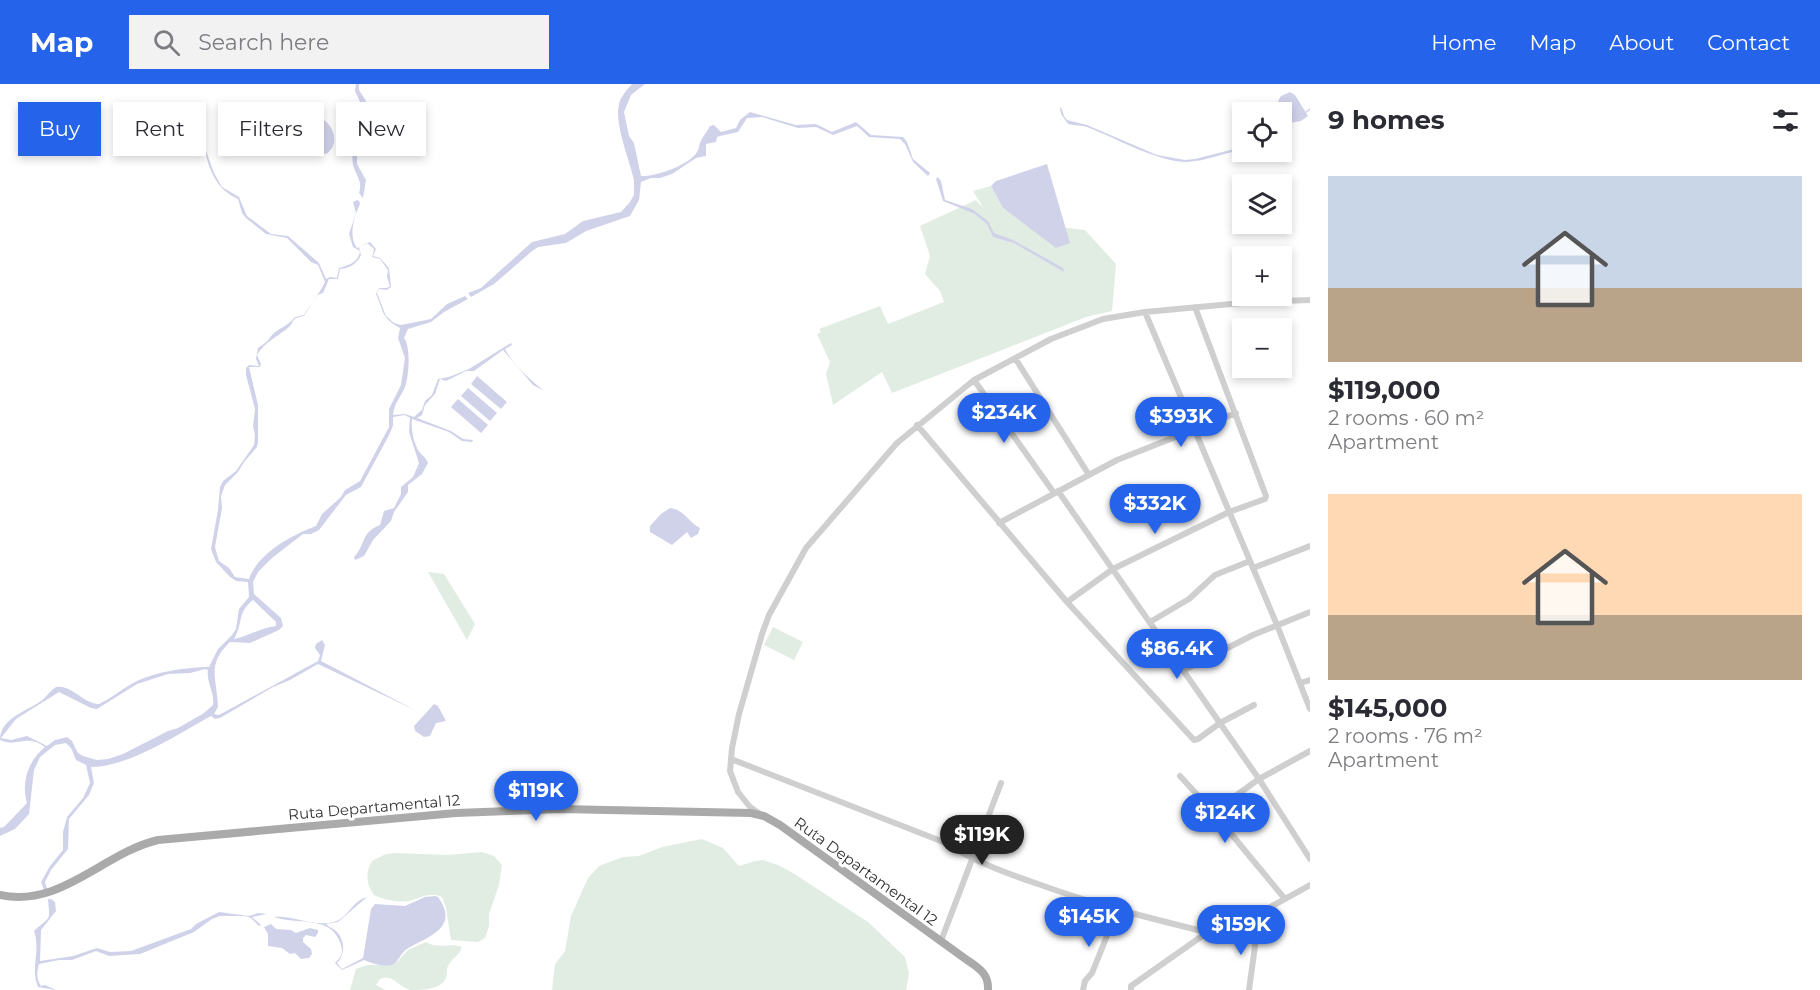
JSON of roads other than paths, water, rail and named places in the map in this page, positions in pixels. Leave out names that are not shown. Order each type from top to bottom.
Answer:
[{"type":"main road","name":"Ruta Departamental 12","points":[[0,895],[20,898],[54,892],[147,842],[169,838],[445,814],[527,810],[751,813],[764,816],[780,825],[984,973],[988,990]]},
{"type":"street","points":[[764,816],[750,807],[738,792],[732,778],[730,759],[739,714],[762,634],[798,558],[884,457],[917,425],[974,380],[1078,328],[1103,319],[1195,307],[1310,300]]},
{"type":"street","points":[[1067,602],[1113,569],[1229,512],[1265,499],[1266,496],[1236,413],[1195,307]]},
{"type":"street","points":[[1144,312],[1277,625],[1310,709]]},
{"type":"street","points":[[1015,358],[1089,475]]},
{"type":"street","points":[[974,380],[1184,670],[1259,779],[1310,859]]},
{"type":"street","points":[[999,523],[1118,460],[1236,413]]},
{"type":"street","points":[[917,425],[1067,602],[1194,740],[1254,705]]},
{"type":"street","points":[[1253,568],[1310,546]]},
{"type":"street","points":[[1150,622],[1189,599],[1215,575],[1250,561]]},
{"type":"street","points":[[1184,670],[1230,646],[1310,612]]},
{"type":"street","points":[[1300,683],[1310,680]]},
{"type":"street","points":[[1214,812],[1259,779],[1310,751]]},
{"type":"street","points":[[730,759],[946,843],[972,859],[1117,911],[1206,932]]},
{"type":"street","points":[[1180,776],[1214,812],[1285,899]]},
{"type":"street","points":[[941,941],[1001,783]]},
{"type":"street","points":[[1250,990],[1259,917],[1265,910],[1310,885]]},
{"type":"street","points":[[1083,990],[1117,911]]},
{"type":"street","points":[[1131,990],[1131,986],[1212,929],[1222,915],[1257,922]]},
{"type":"water","points":[[356,84],[359,84],[359,90],[366,102],[360,102],[355,91]]},
{"type":"water","points":[[632,84],[645,84],[631,95],[624,112],[641,176],[680,166],[697,152],[710,126],[714,125],[721,132],[736,128],[740,120],[750,112],[796,125],[816,124],[832,132],[856,122],[871,135],[903,137],[913,159],[930,173],[928,176],[913,162],[905,144],[900,139],[869,137],[857,126],[833,135],[816,127],[798,128],[762,117],[747,118],[738,132],[717,137],[716,142],[706,144],[706,156],[696,158],[672,174],[641,182],[639,200],[630,216],[586,231],[566,243],[538,247],[494,284],[471,297],[468,293],[481,288],[532,242],[565,234],[583,221],[621,212],[630,202],[634,195],[634,180],[620,131],[618,112],[621,98]]},
{"type":"water","points":[[1290,92],[1295,95],[1308,116],[1301,121],[1292,123],[1292,102],[1278,102],[1281,96]]},
{"type":"water","points":[[1060,108],[1067,120],[1087,125],[1157,155],[1185,160],[1232,150],[1232,153],[1187,162],[1163,158],[1087,127],[1068,124],[1061,114]]},
{"type":"water","points":[[324,120],[334,134],[331,150],[324,153]]},
{"type":"water","points":[[206,151],[222,187],[239,197],[247,216],[271,234],[288,236],[319,263],[326,279],[337,278],[339,268],[355,261],[360,251],[361,255],[350,267],[340,269],[338,279],[329,279],[323,293],[317,295],[325,282],[318,265],[311,262],[287,238],[266,234],[246,218],[238,199],[223,189],[209,167]]},
{"type":"water","points":[[352,156],[357,156],[357,164],[366,180],[363,198],[359,193],[360,182],[353,165]]},
{"type":"water","points":[[1047,164],[1070,243],[1056,248],[1003,208],[991,186],[996,181]]},
{"type":"water","points":[[938,177],[945,200],[972,209],[988,221],[994,233],[1013,240],[1063,268],[1064,272],[1014,243],[993,237],[987,224],[975,214],[943,201],[936,179]]},
{"type":"water","points":[[357,200],[360,204],[352,232],[357,248],[359,247],[360,251],[353,247],[349,234],[356,213],[353,202]]},
{"type":"water","points":[[370,242],[376,249],[373,256],[380,258],[389,268],[391,287],[387,290],[379,289],[377,293],[386,316],[394,323],[401,325],[431,319],[447,304],[465,296],[468,299],[431,322],[408,329],[404,338],[409,362],[408,376],[393,415],[405,414],[414,417],[432,395],[438,379],[469,369],[511,343],[512,345],[505,349],[513,361],[544,391],[533,385],[503,350],[474,371],[466,371],[446,381],[440,379],[435,394],[425,405],[422,415],[417,418],[451,431],[463,439],[473,440],[472,442],[462,441],[449,432],[412,419],[415,442],[428,463],[422,474],[408,485],[408,492],[394,512],[391,521],[373,540],[364,556],[355,560],[354,557],[366,535],[380,525],[384,511],[394,508],[401,494],[401,487],[413,477],[419,463],[409,432],[410,418],[405,415],[393,417],[393,426],[361,487],[346,495],[319,530],[311,534],[303,534],[258,572],[253,582],[254,594],[281,618],[283,626],[250,643],[230,642],[215,665],[218,707],[214,714],[219,715],[318,661],[320,655],[315,648],[316,644],[322,640],[325,645],[321,661],[417,711],[318,664],[220,718],[215,719],[211,716],[137,756],[106,766],[91,767],[94,783],[89,795],[69,819],[68,849],[51,870],[45,882],[47,889],[44,890],[41,882],[63,850],[63,832],[67,817],[83,798],[90,783],[86,765],[76,760],[66,743],[55,745],[40,757],[34,770],[29,814],[15,829],[0,836],[0,828],[4,827],[27,803],[25,787],[27,772],[34,759],[45,747],[32,741],[6,742],[0,740],[1,732],[15,716],[41,701],[56,687],[68,689],[88,701],[99,704],[135,682],[152,675],[181,669],[209,667],[218,649],[236,629],[239,609],[249,597],[248,582],[236,581],[230,577],[216,562],[211,549],[220,487],[223,481],[236,471],[254,445],[255,409],[246,368],[249,365],[259,366],[256,359],[258,348],[295,317],[304,315],[313,301],[304,316],[295,319],[289,327],[260,350],[257,355],[260,367],[249,367],[258,405],[258,442],[257,447],[238,472],[225,485],[221,496],[222,508],[215,547],[219,561],[229,568],[235,577],[249,579],[253,570],[268,553],[297,534],[316,526],[322,514],[341,497],[345,490],[360,481],[389,427],[389,409],[401,385],[405,358],[398,338],[400,328],[386,317],[376,294],[379,288],[390,286],[387,277],[388,270],[380,259],[372,257],[374,249],[367,243]],"holes":[[[253,600],[276,622],[276,626],[234,639],[242,614]],[[208,670],[213,705],[178,728],[123,754],[97,760],[83,756],[78,753],[72,741],[67,737],[55,740],[47,746],[27,736],[11,740],[1,738],[16,719],[59,692],[97,709],[137,684],[168,674]]]},
{"type":"water","points":[[477,376],[507,402],[501,409],[471,384]]},
{"type":"water","points":[[468,388],[497,413],[490,421],[461,396]]},
{"type":"water","points":[[458,399],[488,425],[481,433],[451,407]]},
{"type":"water","points":[[670,508],[679,511],[700,528],[698,534],[691,538],[687,532],[672,545],[650,532],[650,526]]},
{"type":"water","points":[[434,704],[438,706],[446,721],[436,723],[430,736],[424,737],[415,731],[414,726]]},
{"type":"water","points":[[435,896],[444,908],[446,916],[444,924],[432,935],[407,949],[391,965],[364,960],[342,970],[335,963],[342,954],[341,945],[329,928],[312,922],[274,917],[281,917],[319,923],[334,922],[343,917],[357,902],[367,897],[338,922],[326,924],[341,938],[343,951],[342,955],[340,959],[337,963],[342,969],[363,958],[371,909],[375,904],[405,906],[425,897]]},
{"type":"water","points":[[48,899],[55,902],[56,911],[41,930],[40,961],[73,956],[97,948],[110,952],[131,951],[191,929],[219,912],[249,916],[258,913],[267,914],[252,917],[261,925],[259,926],[251,918],[245,916],[220,916],[194,932],[140,954],[109,956],[96,951],[72,960],[39,964],[37,975],[41,986],[45,985],[56,990],[38,987],[35,973],[36,938],[34,931],[48,918]]},
{"type":"water","points":[[271,924],[276,929],[291,930],[296,933],[310,928],[318,930],[315,937],[306,935],[303,938],[303,942],[311,949],[312,954],[309,958],[301,959],[295,953],[290,954],[282,948],[268,946],[268,934],[264,927]]},
{"type":"waterway","points":[[1306,112],[1310,109]]}]
